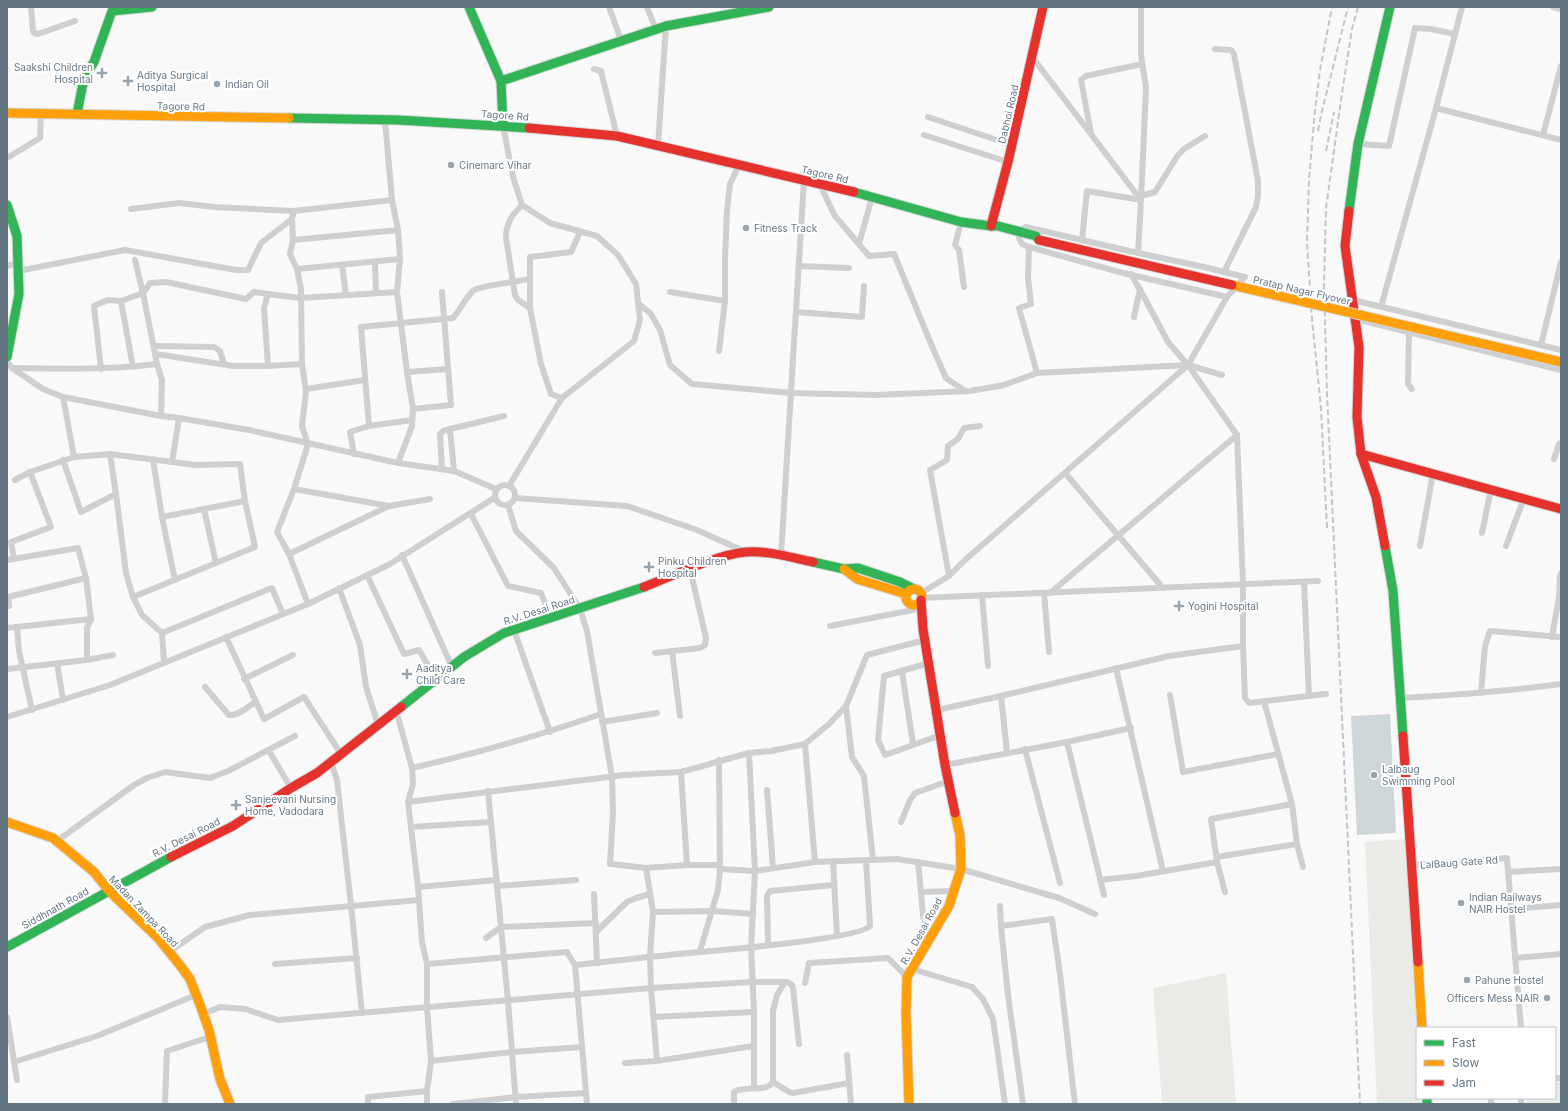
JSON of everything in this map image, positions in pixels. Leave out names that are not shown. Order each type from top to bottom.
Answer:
[{"type":"street","points":[[30,7],[34,33],[38,34],[75,21]]},
{"type":"street","points":[[77,114],[84,78],[94,62],[114,8],[152,7]]},
{"type":"street","points":[[469,7],[501,81],[503,126],[514,177],[522,205],[550,224],[597,236],[618,255],[636,284],[640,320],[634,341],[562,398],[509,486]]},
{"type":"street","points":[[609,7],[621,40]]},
{"type":"street","points":[[647,7],[656,30]]},
{"type":"street","points":[[501,81],[666,26],[739,10],[769,7]]},
{"type":"street","name":"Dabhoi Road","points":[[991,226],[1008,162],[1043,7]]},
{"type":"street","points":[[1138,253],[1146,88],[1141,55],[1141,7]]},
{"type":"street","points":[[1390,7],[1358,144],[1345,246],[1359,347],[1357,417],[1361,454],[1376,497],[1393,591],[1422,1027]]},
{"type":"street","points":[[1381,307],[1436,108],[1462,7]]},
{"type":"street","points":[[1553,7],[1561,9]]},
{"type":"street","points":[[658,145],[666,26]]},
{"type":"street","points":[[1358,144],[1389,146],[1415,28],[1431,28],[1455,34]]},
{"type":"street","points":[[1215,49],[1231,50],[1234,54],[1258,181],[1256,207],[1224,272]]},
{"type":"street","points":[[1032,58],[1141,198]]},
{"type":"street","points":[[1092,136],[1081,80],[1086,76],[1142,64]]},
{"type":"street","points":[[1543,135],[1561,66]]},
{"type":"street","points":[[594,69],[601,71],[617,136]]},
{"type":"street","points":[[1436,108],[1561,140]]},
{"type":"street","name":"Tagore Rd","points":[[7,113],[386,120],[503,126],[617,136],[804,180],[961,222],[991,226],[994,230],[1023,238]]},
{"type":"street","points":[[7,158],[40,138],[41,114]]},
{"type":"street","points":[[928,117],[1012,145]]},
{"type":"street","points":[[386,120],[392,200],[398,230],[400,260],[397,292],[413,409],[412,426],[398,463]]},
{"type":"street","points":[[924,135],[1008,162]]},
{"type":"street","points":[[1082,240],[1087,191],[1141,198],[1155,192],[1182,150],[1205,136]]},
{"type":"street","points":[[719,351],[726,301],[725,259],[727,211],[730,184],[739,165]]},
{"type":"street","points":[[781,555],[804,180]]},
{"type":"street","points":[[819,184],[835,216],[869,256],[894,254],[946,378],[965,391]]},
{"type":"street","points":[[859,244],[872,197]]},
{"type":"street","points":[[131,209],[179,203],[214,207],[294,211],[392,200]]},
{"type":"street","points":[[7,205],[18,236],[19,294],[7,357]]},
{"type":"street","points":[[522,205],[513,214],[506,230],[515,296],[518,300],[530,308]]},
{"type":"street","points":[[294,211],[292,219],[293,240],[290,254],[297,269],[301,289],[302,364],[306,389],[302,426],[308,444],[294,489],[277,532],[289,554],[308,604]]},
{"type":"street","points":[[7,266],[18,267],[125,250],[236,270],[248,270],[261,243],[292,219]]},
{"type":"street","points":[[961,222],[955,245],[959,250],[964,287]]},
{"type":"street","points":[[917,595],[949,576],[965,560],[1188,365],[1227,297],[1245,277],[1026,227],[1023,238],[1031,304],[1019,308],[1037,373]]},
{"type":"street","points":[[293,240],[398,230]]},
{"type":"street","points":[[562,398],[551,394],[541,364],[530,308],[530,257],[571,252],[580,232]]},
{"type":"street","points":[[1023,238],[1131,274],[1227,297]]},
{"type":"street","name":"Pratap Nagar Flyover","points":[[1023,238],[1033,241],[1039,240],[1561,362]]},
{"type":"street","points":[[135,260],[162,380],[161,416]]},
{"type":"street","points":[[297,269],[400,260]]},
{"type":"street","points":[[375,262],[376,294]]},
{"type":"street","points":[[1540,344],[1561,262]]},
{"type":"street","points":[[342,265],[346,295]]},
{"type":"street","points":[[799,266],[849,268]]},
{"type":"street","points":[[1131,274],[1168,342],[1188,365],[1237,435],[1243,584],[1245,698],[1249,703],[1326,694]]},
{"type":"street","points":[[369,426],[361,327],[453,318],[465,300],[475,289],[530,279]]},
{"type":"street","points":[[101,369],[94,306],[108,300],[121,301],[143,293],[150,283],[166,282],[246,299],[254,292],[300,298],[397,292]]},
{"type":"street","points":[[796,312],[862,317],[864,286]]},
{"type":"street","points":[[1134,317],[1140,289]]},
{"type":"street","points":[[413,409],[450,405],[442,292]]},
{"type":"street","points":[[670,292],[726,301]]},
{"type":"street","points":[[268,294],[264,308],[268,366]]},
{"type":"street","points":[[1353,300],[1561,350]]},
{"type":"street","points":[[121,301],[133,367]]},
{"type":"street","points":[[638,303],[652,314],[660,330],[670,364],[692,384],[791,393],[876,395],[965,391],[1004,385],[1037,373],[1188,365],[1222,375]]},
{"type":"street","points":[[1356,319],[1561,370]]},
{"type":"street","points":[[1409,332],[1408,384],[1412,389]]},
{"type":"street","points":[[155,346],[214,347],[220,351],[224,364]]},
{"type":"street","points":[[156,354],[224,364],[268,366],[302,364]]},
{"type":"street","points":[[7,362],[12,368],[43,389],[63,397],[161,416],[249,430],[398,463],[454,471],[496,489]]},
{"type":"street","points":[[12,368],[101,369],[158,364]]},
{"type":"street","points":[[407,372],[448,369]]},
{"type":"street","points":[[306,389],[365,380]]},
{"type":"street","points":[[63,397],[74,457]]},
{"type":"street","points":[[442,469],[440,434],[443,431],[504,416]]},
{"type":"street","points":[[172,462],[179,418]]},
{"type":"street","points":[[354,454],[350,432],[369,426],[412,420]]},
{"type":"street","points":[[949,576],[930,470],[947,460],[948,446],[958,439],[964,428],[980,426]]},
{"type":"street","points":[[450,429],[454,471]]},
{"type":"street","points":[[1047,593],[1118,536],[1237,435]]},
{"type":"street","points":[[1554,459],[1559,444],[1561,443]]},
{"type":"street","points":[[110,454],[126,573],[133,597],[142,615],[162,633],[164,662]]},
{"type":"street","points":[[15,480],[30,472],[63,460],[74,457],[110,454],[196,465],[240,464],[245,501],[255,547],[133,597]]},
{"type":"street","points":[[1361,454],[1561,509]]},
{"type":"street","points":[[152,459],[162,518],[176,580]]},
{"type":"street","points":[[63,460],[81,512],[116,494]]},
{"type":"street","points":[[14,559],[12,542],[51,527],[30,472]]},
{"type":"street","points":[[1065,473],[1163,588]]},
{"type":"street","points":[[1420,546],[1433,473]]},
{"type":"street","points":[[7,717],[110,685],[308,604],[390,564],[494,498],[496,489],[503,485],[509,486],[514,491],[515,498],[511,504],[498,504],[494,498]]},
{"type":"street","points":[[294,489],[389,506]]},
{"type":"street","points":[[1482,533],[1491,489]]},
{"type":"street","points":[[515,498],[627,506],[697,530],[746,552]]},
{"type":"street","points":[[1506,546],[1524,498]]},
{"type":"street","points":[[289,554],[389,506],[430,499]]},
{"type":"street","points":[[162,518],[245,501]]},
{"type":"street","points":[[508,505],[516,531],[554,568],[580,609],[587,630],[612,777],[613,813],[610,864],[646,868],[688,865],[755,871],[815,862],[897,859],[961,869],[1059,898],[1095,914]]},
{"type":"street","points":[[204,509],[216,563]]},
{"type":"street","points":[[471,514],[508,586],[541,593],[551,618]]},
{"type":"street","points":[[7,560],[78,548],[86,578],[91,619],[87,628],[87,660]]},
{"type":"street","name":"R.V. Desai Road","points":[[112,890],[185,849],[233,826],[317,773],[464,657],[504,633],[632,592],[718,558],[746,552],[781,555],[844,569],[858,568],[900,582],[917,595],[922,608],[923,628],[945,765],[960,835],[961,869],[949,906],[907,978],[906,1013],[909,1104]]},
{"type":"street","points":[[402,555],[452,667]]},
{"type":"street","points":[[655,653],[700,648],[705,645],[706,642],[690,568]]},
{"type":"street","points":[[1552,637],[1560,597],[1561,573]]},
{"type":"street","points":[[367,574],[404,654],[419,650],[436,679]]},
{"type":"street","points":[[7,606],[9,606],[8,597],[86,578]]},
{"type":"street","points":[[917,595],[1047,593],[1318,581]]},
{"type":"street","points":[[1304,582],[1309,696]]},
{"type":"street","points":[[162,633],[272,588],[283,614]]},
{"type":"street","points":[[339,588],[360,646],[366,687],[376,718],[377,726]]},
{"type":"street","points":[[1047,593],[1049,652]]},
{"type":"street","points":[[830,626],[912,607],[917,604],[917,595]]},
{"type":"street","points":[[982,595],[988,666]]},
{"type":"street","name":"R.V. Desai Road","points":[[912,607],[923,628]]},
{"type":"street","points":[[7,628],[91,619]]},
{"type":"street","points":[[17,627],[19,651],[24,667],[32,710]]},
{"type":"street","points":[[514,630],[550,732]]},
{"type":"street","points":[[1481,693],[1485,646],[1490,631],[1561,637]]},
{"type":"street","points":[[226,637],[244,679],[264,719],[304,697],[340,754]]},
{"type":"street","points":[[408,802],[612,777],[681,772],[749,753],[771,751],[805,744],[830,724],[846,706],[867,655],[925,640]]},
{"type":"street","points":[[937,710],[1169,656],[1243,646]]},
{"type":"street","points":[[672,651],[680,716]]},
{"type":"street","points":[[7,669],[87,660],[113,655]]},
{"type":"street","points":[[244,679],[293,655]]},
{"type":"street","points":[[929,662],[884,676],[878,740],[885,755],[941,735]]},
{"type":"street","points":[[57,663],[63,700]]},
{"type":"street","points":[[1116,668],[1163,871]]},
{"type":"street","points":[[902,671],[913,744]]},
{"type":"street","points":[[1401,698],[1481,693],[1561,684]]},
{"type":"street","points":[[206,687],[229,715],[233,716],[237,714],[255,702]]},
{"type":"street","points":[[1001,696],[1007,752]]},
{"type":"street","points":[[1170,696],[1183,772],[1278,754]]},
{"type":"street","points":[[1264,701],[1292,804],[1297,844],[1303,867]]},
{"type":"street","points":[[575,965],[768,945],[837,936],[866,930],[870,926],[869,860],[864,776],[852,757],[846,706]]},
{"type":"street","points":[[396,710],[412,768],[413,784],[408,802],[418,887],[422,942],[427,964],[427,1007],[431,1041],[431,1062],[427,1091],[428,1104]]},
{"type":"street","points":[[602,722],[657,713]]},
{"type":"street","points":[[412,768],[481,752],[550,732],[601,714]]},
{"type":"street","points":[[945,765],[1007,752],[1068,742],[1131,728]]},
{"type":"street","points":[[57,842],[147,778],[165,772],[210,778],[269,751],[294,736]]},
{"type":"street","points":[[1068,742],[1104,894]]},
{"type":"street","points":[[805,744],[815,862]]},
{"type":"street","points":[[1025,749],[1060,883]]},
{"type":"street","points":[[269,751],[291,788]]},
{"type":"street","points":[[749,753],[755,871],[751,947],[754,1012],[754,1088]]},
{"type":"street","points":[[700,951],[718,890],[720,867],[720,760]]},
{"type":"street","points":[[331,762],[337,780],[352,905],[362,1013]]},
{"type":"street","points":[[681,772],[688,865]]},
{"type":"street","points":[[901,822],[910,800],[915,793],[949,781]]},
{"type":"street","points":[[767,790],[773,868]]},
{"type":"street","points":[[488,792],[504,956],[516,1104]]},
{"type":"street","points":[[1225,892],[1217,859],[1211,819],[1292,804]]},
{"type":"street","name":"Madan Zampa Road","points":[[7,822],[53,838],[94,872],[158,938],[190,979],[210,1037],[220,1079],[230,1104]]},
{"type":"street","points":[[411,827],[491,822]]},
{"type":"street","points":[[1100,880],[1163,871],[1297,844]]},
{"type":"street","name":"LalBaug Gate Rd","points":[[1412,865],[1507,858],[1508,872]]},
{"type":"street","points":[[833,861],[837,936]]},
{"type":"street","points":[[918,862],[926,946]]},
{"type":"street","points":[[646,868],[653,912],[650,957],[657,1061]]},
{"type":"street","points":[[1521,1027],[1508,872],[1561,869]]},
{"type":"street","points":[[418,887],[576,880]]},
{"type":"street","points":[[768,945],[767,896],[770,891],[834,885]]},
{"type":"street","name":"Siddhnath Road","points":[[7,947],[112,890]]},
{"type":"street","points":[[921,892],[954,891]]},
{"type":"street","points":[[594,894],[598,963]]},
{"type":"street","points":[[596,932],[627,902],[650,894]]},
{"type":"street","points":[[169,952],[205,927],[243,917],[352,905],[419,900]]},
{"type":"street","points":[[1511,909],[1561,905]]},
{"type":"street","points":[[1000,906],[1008,995],[1023,1104]]},
{"type":"street","points":[[653,912],[712,911],[753,914]]},
{"type":"street","points":[[1002,926],[1052,919],[1075,1104]]},
{"type":"street","points":[[486,938],[501,927],[596,923]]},
{"type":"street","points":[[427,964],[504,956],[566,952],[575,965],[587,1104]]},
{"type":"street","points":[[1515,958],[1561,954]]},
{"type":"street","points":[[275,964],[357,958]]},
{"type":"street","points":[[805,983],[809,963],[888,958],[907,978]]},
{"type":"street","points":[[912,969],[972,987],[983,999],[993,1019],[1005,1104]]},
{"type":"street","points":[[203,1014],[220,1007],[245,1009],[278,1020],[651,988],[752,982],[784,982],[791,984],[794,988],[799,1044]]},
{"type":"street","points":[[774,1082],[773,1011],[777,995],[784,982]]},
{"type":"street","points":[[14,1062],[97,1036],[196,995]]},
{"type":"street","points":[[654,1017],[754,1012]]},
{"type":"street","points":[[7,1017],[17,1080]]},
{"type":"street","points":[[165,1104],[167,1051],[210,1037]]},
{"type":"street","points":[[625,1063],[657,1061],[753,1046]]},
{"type":"street","points":[[431,1062],[512,1052],[582,1047]]},
{"type":"street","points":[[847,1055],[851,1104]]},
{"type":"street","points":[[774,1082],[793,1093],[849,1083]]},
{"type":"street","points":[[734,1104],[734,1092],[739,1089],[768,1087],[774,1082]]},
{"type":"street","points":[[368,1104],[368,1097],[427,1091]]},
{"type":"street","points":[[453,1104],[516,1097],[586,1093]]},
{"type":"shaded area","name":"Lalbaug Swimming Pool","points":[[1390,714],[1396,833],[1357,835],[1351,716]]},
{"type":"shaded area","points":[[1406,839],[1417,1027],[1416,1099],[1421,1099],[1422,1104],[1377,1104],[1365,842]]},
{"type":"shaded area","points":[[1226,973],[1236,1104],[1162,1104],[1153,988]]},
{"type":"shaded area","points":[[1556,1080],[1561,1080],[1561,1104],[1527,1104],[1527,1099],[1556,1099]]},
{"type":"railway","points":[[1327,528],[1321,408],[1312,319],[1307,243],[1309,180],[1315,110],[1320,70],[1332,7]]},
{"type":"railway","points":[[1318,131],[1348,7]]},
{"type":"railway","points":[[1358,7],[1352,29],[1326,208],[1324,284],[1327,393],[1360,1104]]},
{"type":"railway","points":[[1326,151],[1334,112]]},
{"type":"traffic: fast","points":[[77,114],[84,78],[94,62],[112,11],[152,7]]},
{"type":"traffic: fast","points":[[469,7],[501,81],[503,126]]},
{"type":"traffic: fast","points":[[501,81],[666,26],[769,7]]},
{"type":"traffic: fast","points":[[1349,211],[1358,144],[1390,7]]},
{"type":"traffic: fast","points":[[289,118],[398,120],[529,128]]},
{"type":"traffic: fast","points":[[854,192],[961,222],[991,226]]},
{"type":"traffic: fast","points":[[7,205],[17,236],[19,294],[7,357]]},
{"type":"traffic: fast","points":[[991,226],[998,226],[1036,236],[1039,240]]},
{"type":"traffic: fast","points":[[1385,546],[1393,591],[1403,736]]},
{"type":"traffic: fast","points":[[813,562],[844,569],[858,568],[900,582],[914,589]]},
{"type":"traffic: fast","points":[[401,707],[464,657],[504,633],[644,587]]},
{"type":"traffic: fast","points":[[7,947],[171,857]]},
{"type":"traffic: fast","points":[[1427,1099],[1427,1104]]},
{"type":"traffic: slow","points":[[7,113],[289,118]]},
{"type":"traffic: slow","points":[[1232,285],[1561,362]]},
{"type":"traffic: slow","points":[[844,569],[857,579],[906,594]]},
{"type":"traffic: slow","points":[[914,589],[920,591],[922,597],[920,603],[914,605],[908,603],[906,597],[908,591],[914,589]]},
{"type":"traffic: slow","points":[[909,1104],[906,1013],[907,977],[949,906],[961,869],[960,835],[955,813]]},
{"type":"traffic: slow","points":[[7,822],[53,838],[94,872],[109,891],[158,938],[179,964],[190,979],[199,1002],[209,1030],[220,1079],[230,1104]]},
{"type":"traffic: slow","points":[[1418,962],[1422,1027]]},
{"type":"traffic: jam","points":[[991,226],[1008,162],[1043,7]]},
{"type":"traffic: jam","points":[[529,128],[617,136],[854,192]]},
{"type":"traffic: jam","points":[[1349,211],[1345,246],[1359,347],[1357,417],[1361,454],[1376,497],[1385,546]]},
{"type":"traffic: jam","points":[[1039,240],[1232,285]]},
{"type":"traffic: jam","points":[[1361,454],[1561,509]]},
{"type":"traffic: jam","points":[[644,587],[708,561],[746,552],[771,553],[813,562]]},
{"type":"traffic: jam","points":[[921,600],[923,629],[945,765],[955,813]]},
{"type":"traffic: jam","points":[[171,857],[233,826],[317,773],[401,707]]},
{"type":"traffic: jam","points":[[1403,736],[1418,962]]},
{"type":"place","name":"Saakshi Children Hospital","points":[[102,73]]},
{"type":"place","name":"Aditya Surgical Hospital","points":[[128,81]]},
{"type":"place","name":"Indian Oil","points":[[217,84]]},
{"type":"place","name":"Cinemarc Vihar","points":[[451,165]]},
{"type":"place","name":"Fitness Track","points":[[746,228]]},
{"type":"place","name":"Pinku Children Hospital","points":[[649,567]]},
{"type":"place","name":"Yogini Hospital","points":[[1179,606]]},
{"type":"place","name":"Aaditya Child Care","points":[[407,674]]},
{"type":"place","name":"Lalbaug Swimming Pool","points":[[1374,775]]},
{"type":"place","name":"Sanjeevani Nursing Home, Vadodara","points":[[236,805]]},
{"type":"place","name":"Indian Railways NAIR Hostel","points":[[1461,903]]},
{"type":"place","name":"Pahune Hostel","points":[[1467,980]]},
{"type":"place","name":"Officers Mess NAIR","points":[[1547,998]]}]
